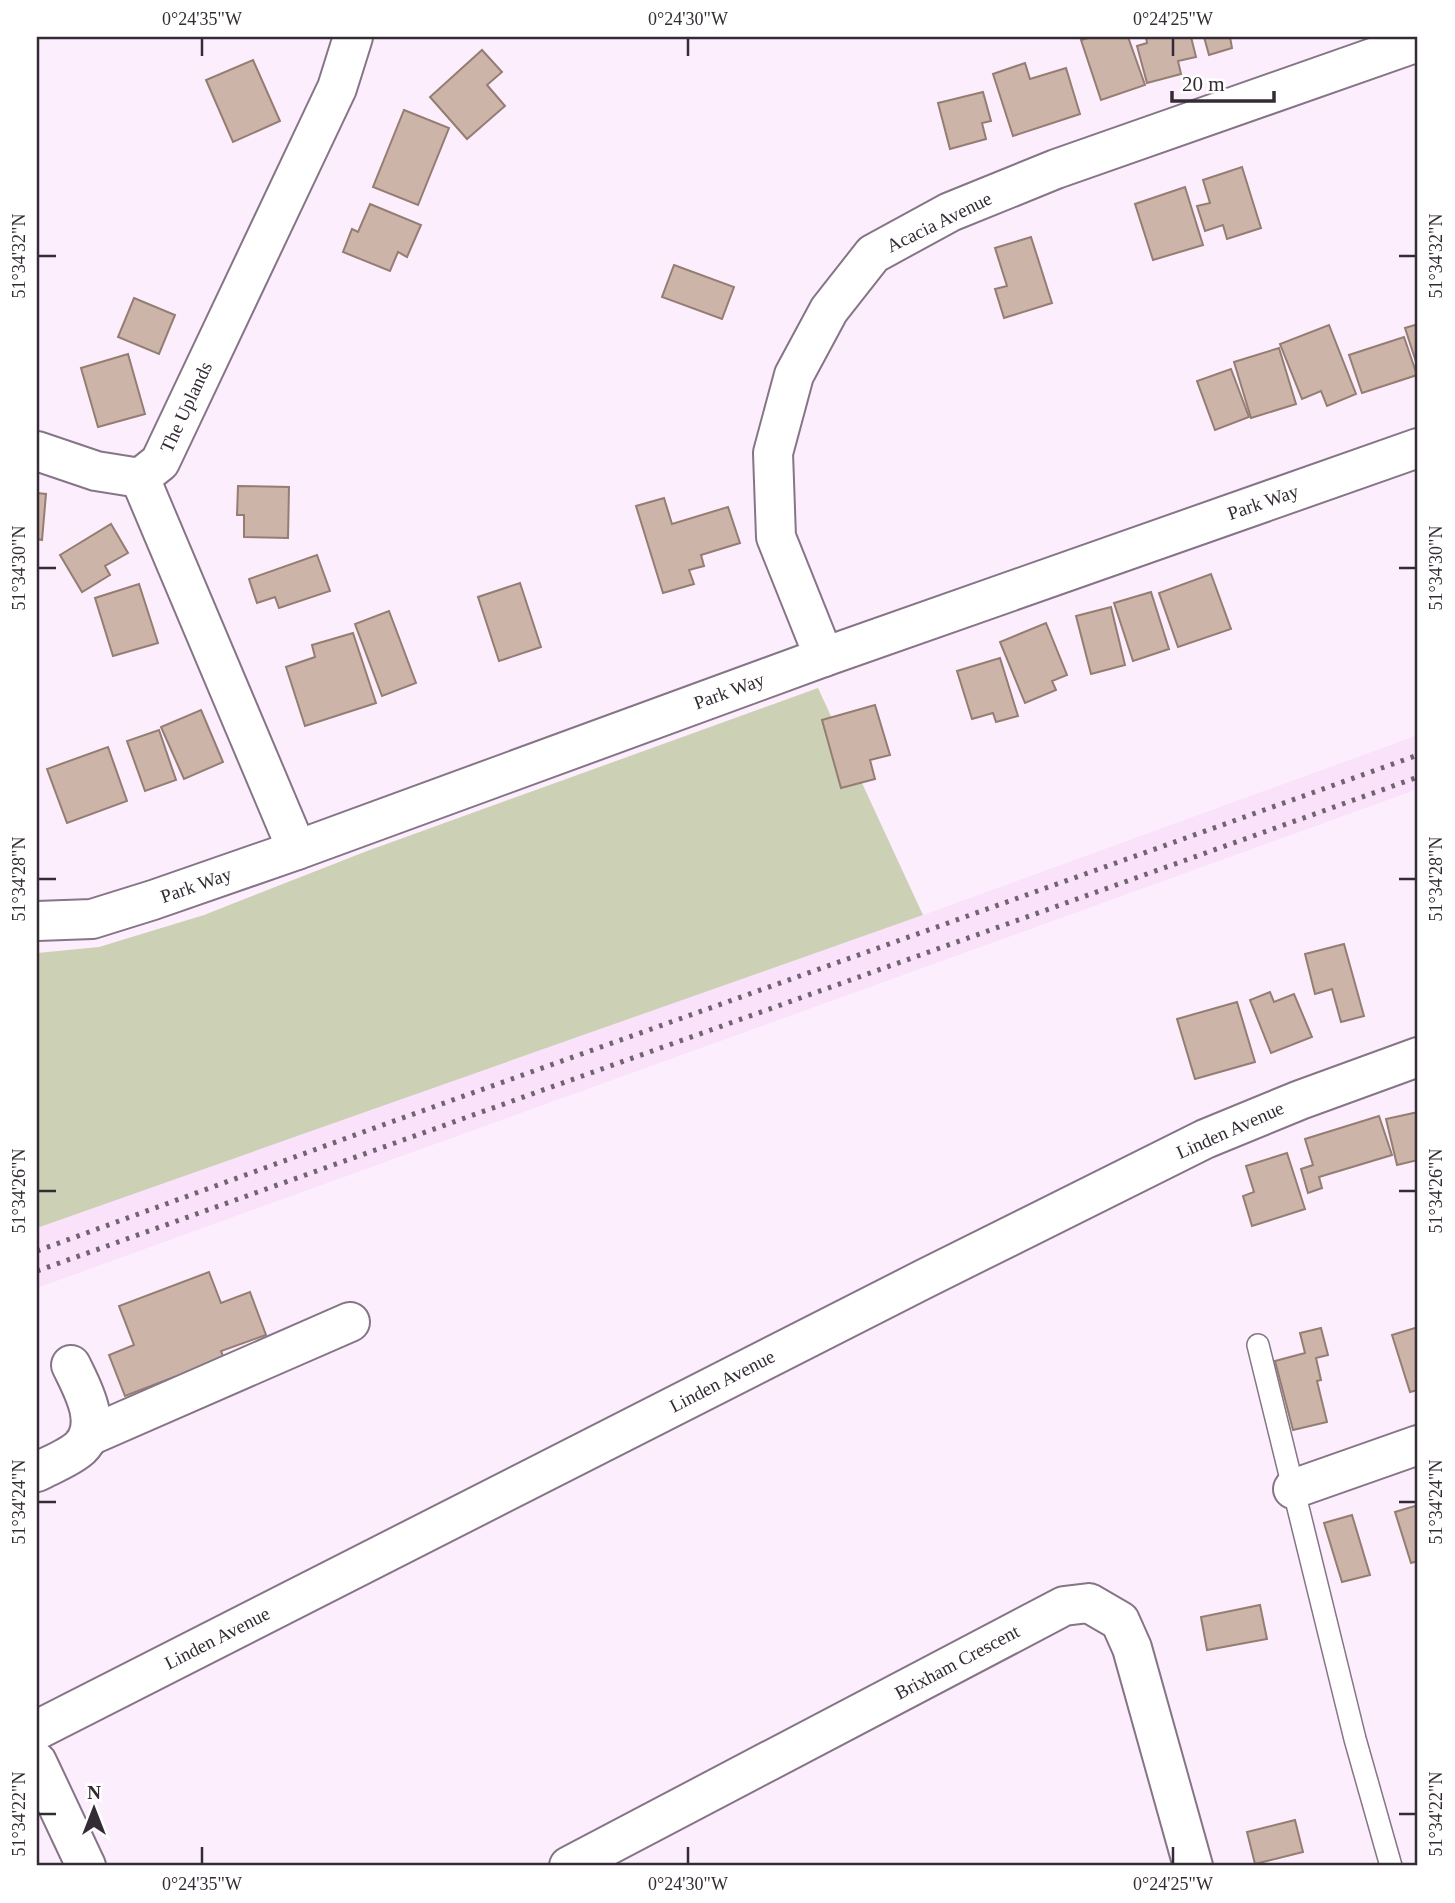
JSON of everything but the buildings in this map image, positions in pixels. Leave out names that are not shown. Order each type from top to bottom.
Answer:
[{"type":"street","name":"The Uplands","points":[[140,478],[160,462],[337,88],[353,37]]},
{"type":"street","name":"Acacia Avenue","points":[[824,657],[776,537],[774,453],[794,375],[829,310],[873,254],[950,212],[1056,169],[1418,43]]},
{"type":"street","name":"Park Way","points":[[37,921],[92,919],[296,850],[824,657],[1418,447]]},
{"type":"street","points":[[37,452],[96,471],[140,478],[296,850]]},
{"type":"street","name":"Linden Avenue","points":[[37,1730],[1205,1139],[1300,1100],[1418,1057]]},
{"type":"street","points":[[37,1472],[80,1448],[89,1436],[350,1322]]},
{"type":"street","points":[[71,1365],[88,1401],[91,1420],[89,1436]]},
{"type":"street","points":[[1293,1489],[1418,1445]]},
{"type":"street","name":"Brixham Crescent","points":[[569,1866],[1065,1606],[1089,1603],[1120,1620],[1132,1648],[1193,1866]]},
{"type":"street","points":[[37,1762],[86,1866]]},
{"type":"lane","points":[[1258,1345],[1355,1740],[1391,1866]]},
{"type":"shaded area","points":[[1418,735],[1418,789],[37,1288],[37,1228],[923,915]]},
{"type":"green space","points":[[818,688],[923,915],[37,1228],[37,953],[99,947],[204,915],[367,851]]},
{"type":"railway","points":[[37,1251],[1418,755]]},
{"type":"railway","points":[[37,1271],[1418,777]]}]
